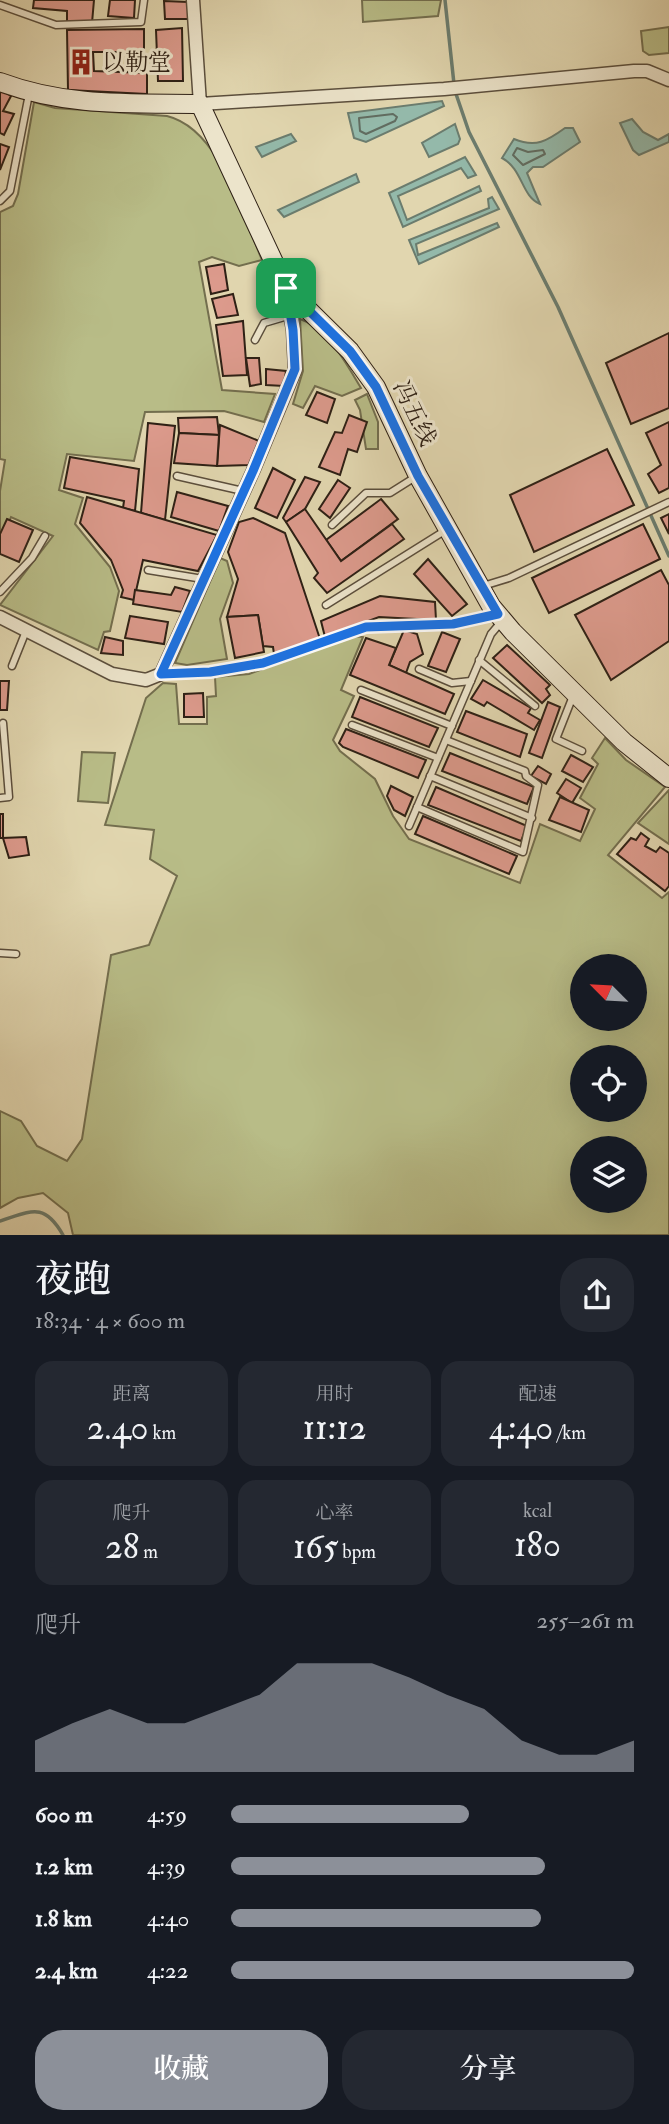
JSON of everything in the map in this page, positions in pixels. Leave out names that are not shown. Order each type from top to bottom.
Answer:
[{"type":"street","points":[[193,0],[201,104]]},
{"type":"street","points":[[0,82],[30,93],[78,102],[201,104],[444,89],[634,71],[648,71],[669,80]]},
{"type":"street","name":"冯五线","points":[[201,104],[286,288],[350,351],[376,387],[446,529],[500,617],[624,742],[669,778]]},
{"type":"street","points":[[0,617],[112,674],[146,680],[161,674],[244,491],[295,369],[286,288]]},
{"type":"lane","points":[[0,5],[56,25],[141,22],[144,0]]},
{"type":"lane","points":[[0,201],[10,191],[30,93]]},
{"type":"lane","points":[[255,340],[264,323],[291,315]]},
{"type":"lane","points":[[177,476],[244,491]]},
{"type":"lane","points":[[332,525],[366,493],[390,493],[418,476]]},
{"type":"lane","points":[[480,587],[509,578],[669,502]]},
{"type":"lane","points":[[326,605],[446,529]]},
{"type":"lane","points":[[0,592],[32,558],[45,536]]},
{"type":"lane","points":[[148,570],[203,579]]},
{"type":"lane","points":[[161,674],[210,672],[263,663],[366,627],[453,624],[500,617]]},
{"type":"lane","points":[[409,826],[500,617]]},
{"type":"lane","points":[[12,666],[26,631]]},
{"type":"lane","points":[[480,660],[535,706]]},
{"type":"lane","points":[[419,669],[452,683],[471,681]]},
{"type":"lane","points":[[361,690],[452,726]]},
{"type":"lane","points":[[574,692],[556,739],[583,751]]},
{"type":"lane","points":[[0,799],[9,797],[2,723]]},
{"type":"lane","points":[[352,725],[438,758]]},
{"type":"lane","points":[[417,807],[523,852],[538,785],[526,776],[525,771],[446,740]]},
{"type":"lane","points":[[430,776],[532,818]]},
{"type":"lane","points":[[0,953],[16,954]]},
{"type":"green space","points":[[362,0],[441,0],[438,16],[363,22]]},
{"type":"green space","points":[[669,27],[669,53],[649,55],[643,51],[641,31]]},
{"type":"green space","points":[[34,102],[55,108],[167,116],[185,124],[215,155],[227,176],[262,260],[239,266],[212,257],[199,262],[222,390],[275,394],[264,422],[224,411],[145,412],[134,461],[67,454],[59,490],[83,498],[75,524],[110,567],[119,591],[110,631],[104,632],[98,650],[0,605],[53,536],[11,517],[0,545],[0,491],[5,460],[0,459],[0,212],[13,206],[18,194]]},
{"type":"green space","points":[[300,319],[328,339],[361,388],[342,396],[315,386],[303,408],[293,404],[303,371]]},
{"type":"green space","points":[[367,394],[378,422],[378,449],[366,449],[360,410],[355,400]]},
{"type":"green space","points":[[220,558],[227,561],[233,583],[220,619],[227,659],[187,665],[175,663]]},
{"type":"green space","points":[[352,636],[363,637],[341,690],[354,696],[333,740],[340,751],[375,779],[393,816],[409,839],[520,883],[540,824],[580,841],[595,809],[580,798],[598,764],[592,758],[605,738],[626,760],[665,787],[608,855],[662,898],[669,892],[669,1235],[73,1235],[68,1213],[43,1193],[18,1198],[0,1208],[0,1111],[21,1121],[37,1146],[67,1161],[82,1139],[111,955],[149,945],[177,876],[150,859],[154,830],[105,825],[146,698],[163,683],[176,684],[179,724],[207,724],[207,697],[216,696],[215,677],[249,674]]},
{"type":"green space","points":[[82,752],[115,753],[108,803],[78,801]]},
{"type":"green space","points":[[669,790],[669,844],[638,823]]},
{"type":"water","points":[[442,101],[444,106],[366,142],[354,138],[348,113]]},
{"type":"water","points":[[632,119],[643,132],[658,140],[669,134],[669,142],[639,155],[633,150],[620,123]]},
{"type":"water","points":[[455,124],[460,139],[458,144],[429,157],[422,143]]},
{"type":"water","points":[[565,128],[573,128],[580,142],[543,167],[533,167],[527,173],[540,204],[529,195],[514,169],[502,158],[514,139],[529,143],[541,142]]},
{"type":"water","points":[[291,134],[296,141],[262,157],[256,147]]},
{"type":"water","points":[[465,157],[476,175],[468,178],[461,168],[398,196],[407,220],[479,186],[481,191],[403,227],[389,193]]},
{"type":"water","points":[[356,174],[359,182],[284,217],[278,210]]},
{"type":"water","points":[[492,197],[499,209],[416,244],[418,255],[497,223],[499,227],[419,264],[409,240],[489,208],[488,199]]},
{"type":"building","points":[[34,0],[94,0],[92,23],[67,22],[67,11],[33,8]]},
{"type":"building","points":[[110,0],[135,0],[134,18],[108,16]]},
{"type":"building","points":[[164,1],[188,2],[188,19],[165,19]]},
{"type":"building","points":[[182,28],[183,81],[158,81],[156,30]]},
{"type":"building","name":"以勒堂","points":[[144,29],[144,52],[93,52],[94,71],[147,73],[147,94],[68,90],[67,30]]},
{"type":"building","points":[[0,89],[11,96],[3,111],[14,114],[4,135],[0,133]]},
{"type":"building","points":[[0,144],[9,147],[0,170]]},
{"type":"building","points":[[224,264],[228,290],[211,294],[206,267]]},
{"type":"building","points":[[233,294],[238,315],[217,318],[212,299]]},
{"type":"building","points":[[243,321],[247,375],[223,376],[216,325]]},
{"type":"building","points":[[669,333],[669,408],[631,424],[606,363]]},
{"type":"building","points":[[246,358],[259,358],[261,384],[250,386]]},
{"type":"building","points":[[266,369],[286,371],[284,386],[266,385]]},
{"type":"building","points":[[317,392],[335,399],[327,423],[306,415]]},
{"type":"building","points":[[349,415],[367,422],[357,452],[348,449],[340,475],[319,467],[335,432],[342,433]]},
{"type":"building","points":[[217,417],[219,435],[179,433],[178,418]]},
{"type":"building","points":[[669,422],[669,488],[659,493],[648,474],[661,465],[646,433]]},
{"type":"building","points":[[148,423],[175,426],[165,520],[141,513]]},
{"type":"building","points":[[220,425],[259,441],[249,465],[217,466]]},
{"type":"building","points":[[179,433],[219,435],[217,466],[174,463]]},
{"type":"building","points":[[607,449],[634,505],[534,552],[510,495]]},
{"type":"building","points":[[70,457],[139,469],[135,511],[123,508],[124,501],[64,488]]},
{"type":"building","points":[[273,468],[295,480],[277,518],[255,508]]},
{"type":"building","points":[[305,477],[320,482],[305,509],[286,522],[283,518]]},
{"type":"building","points":[[338,480],[350,488],[330,518],[319,509]]},
{"type":"building","points":[[177,492],[228,506],[219,531],[171,517]]},
{"type":"building","points":[[87,497],[217,535],[198,571],[143,560],[134,600],[121,597],[123,590],[111,560],[80,523]]},
{"type":"building","points":[[381,499],[398,519],[341,561],[326,540]]},
{"type":"building","points":[[305,509],[341,561],[392,524],[404,539],[327,593],[314,578],[318,573],[286,522]]},
{"type":"building","points":[[669,514],[669,534],[661,518]]},
{"type":"building","points":[[253,518],[285,533],[320,639],[274,654],[273,647],[263,646],[258,615],[227,617],[238,579],[228,552],[239,522]]},
{"type":"building","points":[[7,519],[33,530],[19,562],[0,554],[0,534]]},
{"type":"building","points":[[643,524],[660,559],[549,613],[532,578]]},
{"type":"building","points":[[428,559],[467,604],[452,616],[414,574]]},
{"type":"building","points":[[661,570],[669,585],[669,641],[611,680],[575,615]]},
{"type":"building","points":[[175,587],[190,591],[182,612],[133,604],[135,590],[171,595]]},
{"type":"building","points":[[380,596],[435,602],[436,620],[379,617],[325,637],[321,621]]},
{"type":"building","points":[[258,615],[264,652],[235,658],[227,617]]},
{"type":"building","points":[[130,616],[168,622],[164,644],[125,638]]},
{"type":"building","points":[[404,630],[417,634],[423,654],[410,662],[406,673],[389,665]]},
{"type":"building","points":[[442,632],[460,639],[446,672],[428,666]]},
{"type":"building","points":[[105,637],[123,641],[123,655],[101,653]]},
{"type":"building","points":[[366,638],[396,648],[389,665],[454,694],[445,714],[350,675]]},
{"type":"building","points":[[507,645],[550,685],[546,689],[550,695],[542,703],[493,658]]},
{"type":"building","points":[[483,680],[531,708],[528,713],[540,720],[534,730],[487,702],[484,706],[471,699]]},
{"type":"building","points":[[0,681],[9,681],[7,710],[0,710]]},
{"type":"building","points":[[203,693],[204,717],[184,717],[184,694]]},
{"type":"building","points":[[360,697],[438,728],[429,747],[352,717]]},
{"type":"building","points":[[548,702],[560,707],[542,758],[529,753]]},
{"type":"building","points":[[466,711],[527,734],[520,757],[457,732]]},
{"type":"building","points":[[346,729],[426,760],[418,778],[343,747],[339,743]]},
{"type":"building","points":[[450,753],[534,787],[527,804],[442,771]]},
{"type":"building","points":[[571,755],[593,767],[583,782],[562,771]]},
{"type":"building","points":[[538,766],[551,774],[546,784],[531,776]]},
{"type":"building","points":[[566,779],[581,788],[572,803],[557,793]]},
{"type":"building","points":[[391,786],[413,797],[405,816],[394,810],[387,796]]},
{"type":"building","points":[[436,787],[527,826],[521,841],[428,805]]},
{"type":"building","points":[[560,797],[589,810],[581,832],[549,820]]},
{"type":"building","points":[[0,814],[3,814],[3,838],[0,838]]},
{"type":"building","points":[[423,816],[517,856],[509,874],[415,834]]},
{"type":"building","points":[[641,833],[649,839],[645,846],[656,852],[660,847],[669,853],[669,886],[665,891],[617,854],[631,838],[636,840]]},
{"type":"building","points":[[26,837],[29,855],[9,858],[3,838]]},
{"type":"waterway","points":[[445,0],[454,84]]},
{"type":"waterway","points":[[455,91],[469,132],[558,307],[669,556]]},
{"type":"waterway","points":[[0,1221],[29,1212],[43,1213],[50,1217],[63,1235]]},
{"type":"place","name":"以勒堂","points":[[81,62]]},
{"type":"route","points":[[286,288],[350,351],[376,387],[446,529],[498,614],[453,624],[366,627],[301,652],[263,663],[210,672],[161,674],[253,471],[295,369],[293,330],[286,288]]}]
